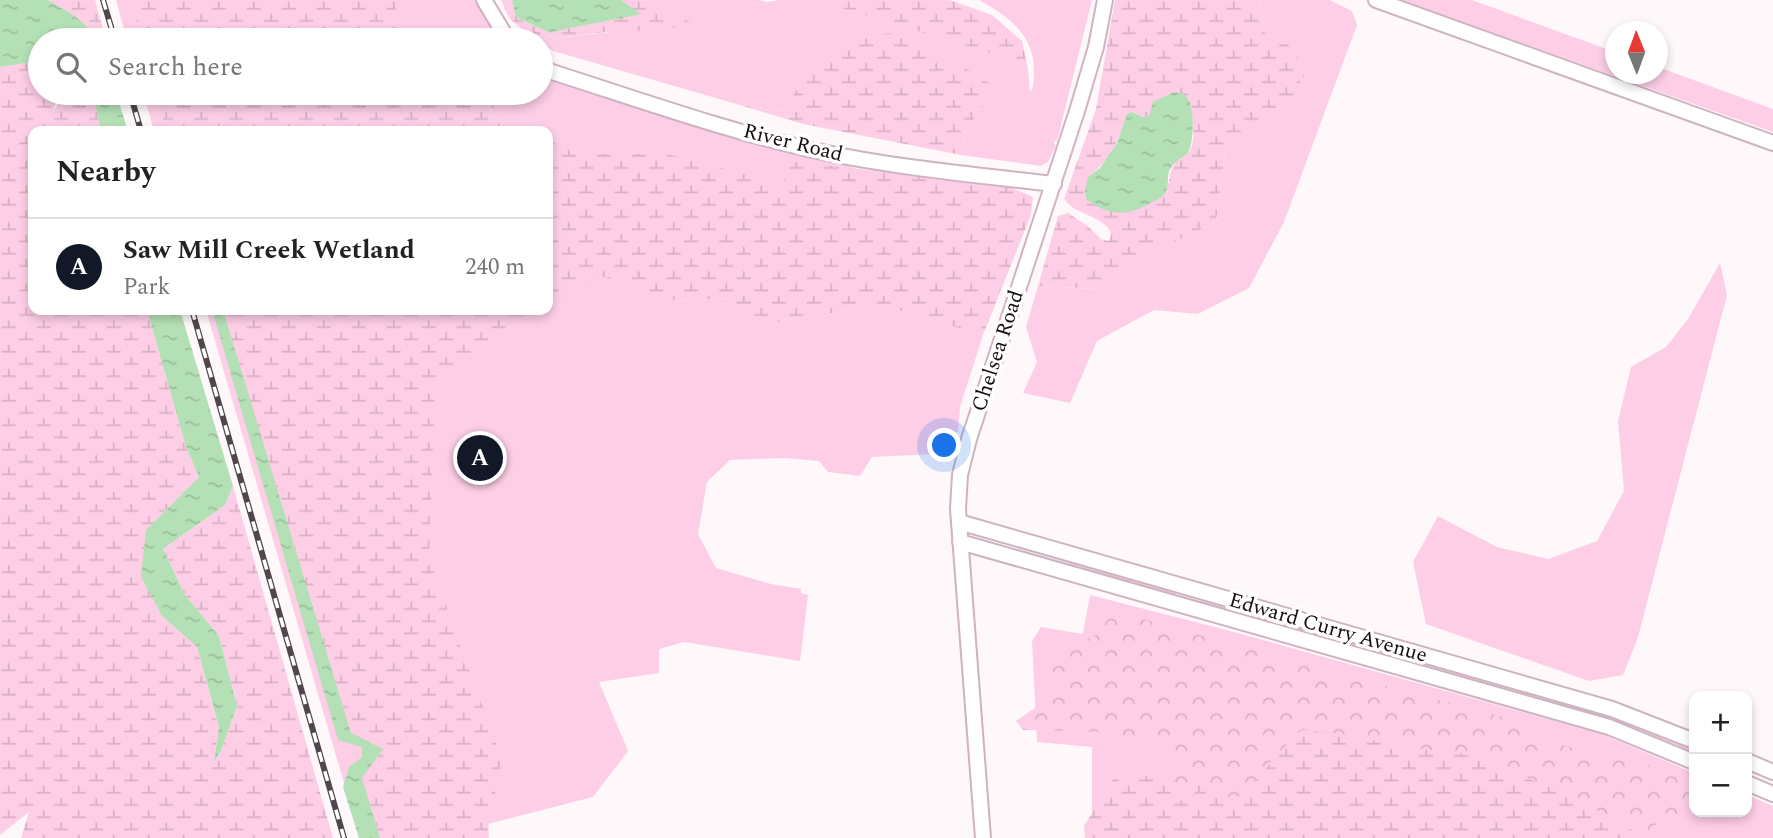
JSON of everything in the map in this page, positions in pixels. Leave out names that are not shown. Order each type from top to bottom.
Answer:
[{"type":"street","points":[[484,0],[501,28]]},
{"type":"street","name":"Chelsea Road","points":[[983,838],[960,542],[960,475],[969,439],[1054,184],[1096,47],[1105,0]]},
{"type":"street","points":[[1376,0],[1773,143]]},
{"type":"street","name":"River Road","points":[[553,72],[752,134],[819,151],[872,162],[1054,184]]},
{"type":"street","name":"Edward Curry Avenue","points":[[959,522],[1612,709],[1689,739]]},
{"type":"street","name":"Edward Curry Avenue","points":[[960,542],[1609,727],[1689,760]]},
{"type":"street","points":[[1185,606],[1190,588]]},
{"type":"street","points":[[1752,763],[1773,772]]},
{"type":"street","points":[[1752,785],[1773,794]]},
{"type":"green space","points":[[48,0],[95,0],[103,28],[88,28],[75,16]]},
{"type":"green space","points":[[116,0],[481,0],[494,28],[124,28]]},
{"type":"green space","points":[[131,0],[397,0],[393,26],[398,28],[139,28]]},
{"type":"green space","points":[[501,0],[512,0],[516,17],[539,28],[521,28],[509,18]]},
{"type":"green space","points":[[621,0],[642,0],[692,23],[666,30],[606,32],[553,39],[553,32],[640,14]]},
{"type":"green space","points":[[642,0],[815,0],[1003,57],[1028,69],[1030,93],[1034,80],[1033,58],[1025,37],[1010,20],[979,0],[1092,0],[1057,141],[1054,141],[1056,145],[1048,162],[1041,166],[961,155],[965,129],[980,112],[808,75],[782,112],[740,105],[553,51],[553,39],[691,23]]},
{"type":"green space","points":[[815,0],[950,0],[992,15],[1022,41],[1028,69],[1003,57]]},
{"type":"green space","points":[[1115,0],[1260,0],[1265,34],[1292,47],[1306,73],[1289,102],[1265,127],[1225,151],[1216,222],[1160,249],[1098,289],[1038,286],[1058,216],[1068,213],[1101,239],[1109,241],[1111,235],[1105,224],[1072,207],[1064,199],[1096,109]],"holes":[[[1191,104],[1192,145],[1175,163],[1169,183],[1088,177],[1113,149],[1127,114],[1132,112],[1143,117],[1149,116],[1152,108]]]},
{"type":"green space","points":[[1260,0],[1330,0],[1352,11],[1357,25],[1284,222],[1249,288],[1198,314],[1154,310],[1097,341],[1070,403],[1023,393],[1037,362],[1026,327],[1038,286],[1098,289],[1160,249],[1216,222],[1225,151],[1265,127],[1292,47],[1265,34]]},
{"type":"green space","points":[[1399,0],[1472,0],[1605,48],[1605,73]]},
{"type":"green space","points":[[892,33],[958,64],[993,85],[980,112],[965,129],[961,155],[803,124],[740,105],[782,112],[823,57],[844,44]]},
{"type":"green space","points":[[28,63],[28,105],[55,105],[53,112],[57,105],[96,105],[100,126],[28,126],[28,315],[148,315],[186,447],[199,477],[146,530],[162,616],[197,647],[219,728],[214,759],[221,751],[237,706],[219,636],[185,595],[163,549],[225,505],[233,486],[333,838],[21,838],[29,812],[0,835],[0,67]]},
{"type":"green space","points":[[1668,71],[1773,109],[1773,132],[1637,84],[1668,84]]},
{"type":"green space","points":[[553,81],[865,171],[651,269],[678,301],[733,298],[756,336],[782,320],[884,306],[983,335],[960,407],[958,432],[944,435],[941,451],[937,450],[935,454],[872,457],[860,476],[828,472],[819,461],[785,458],[730,460],[707,482],[698,534],[716,568],[771,584],[801,589],[801,593],[808,595],[800,661],[684,642],[659,649],[659,673],[599,682],[628,751],[593,797],[488,824],[489,838],[360,838],[207,315],[553,315],[553,126],[153,126],[146,105],[553,105]]},
{"type":"green space","points":[[159,105],[493,105],[499,116],[520,126],[165,126]]},
{"type":"green space","points":[[553,142],[577,154],[667,154],[786,185],[778,160],[1008,186],[1033,197],[1031,215],[983,335],[884,306],[782,320],[756,336],[732,298],[678,301],[601,276],[553,301]]},
{"type":"green space","points":[[1720,263],[1727,295],[1638,637],[1623,675],[1589,681],[1426,624],[1413,562],[1438,516],[1497,547],[1548,559],[1597,541],[1624,491],[1618,421],[1631,367],[1666,347],[1688,319]]},
{"type":"green space","points":[[225,315],[529,315],[508,326],[435,385],[429,559],[502,760],[486,838],[380,838],[362,777],[383,749],[351,733]]},
{"type":"green space","points":[[1071,561],[1176,591],[1176,595],[1070,567]]},
{"type":"green space","points":[[1090,595],[1238,633],[1604,735],[1689,771],[1689,817],[1752,817],[1752,797],[1773,806],[1773,838],[1092,838],[1092,747],[1037,742],[1032,641],[1041,627],[1083,634]]},
{"type":"green space","points":[[1204,599],[1595,710],[1689,745],[1689,754],[1203,605]]},
{"type":"green space","points":[[1111,610],[1506,718],[1551,743],[1645,764],[1689,780],[1689,817],[1654,825],[1643,836],[1565,793],[1465,754],[1302,730],[1274,758],[1245,796],[1214,798],[1202,778],[1191,802],[1176,800],[1176,743],[1104,732],[1023,730],[1016,721],[1039,705],[1065,695],[1051,671],[1047,649],[1072,647],[1098,634]]},
{"type":"green space","points":[[1302,730],[1465,754],[1565,793],[1643,838],[1085,838],[1084,826],[1116,774],[1162,777],[1174,767],[1176,800],[1191,802],[1202,777],[1214,798],[1245,796],[1274,758]]},
{"type":"water","points":[[0,0],[48,0],[75,16],[88,28],[28,28],[28,63],[0,67]]},
{"type":"water","points":[[512,0],[621,0],[641,14],[553,32],[553,28],[539,28],[516,17]]},
{"type":"water","points":[[1174,92],[1184,94],[1190,102],[1192,135],[1188,152],[1169,171],[1164,194],[1143,207],[1127,212],[1103,209],[1086,199],[1088,177],[1100,168],[1117,143],[1127,114],[1132,112],[1143,117],[1149,116],[1153,102]]},
{"type":"water","points":[[96,105],[120,105],[126,126],[100,126]]},
{"type":"water","points":[[148,315],[182,315],[233,486],[225,505],[163,549],[185,595],[219,636],[237,706],[221,751],[214,761],[219,727],[197,647],[162,616],[141,577],[146,530],[199,477],[186,447]]},
{"type":"water","points":[[213,315],[225,315],[351,733],[383,749],[362,778],[380,838],[359,838],[343,787],[349,767],[362,757],[362,747],[338,740]]},
{"type":"railway","points":[[103,0],[111,28]]},
{"type":"railway","points":[[133,105],[140,126]]},
{"type":"railway","points":[[193,315],[344,838]]},
{"type":"place","name":"Saw Mill Creek Wetland","points":[[480,458]]}]
